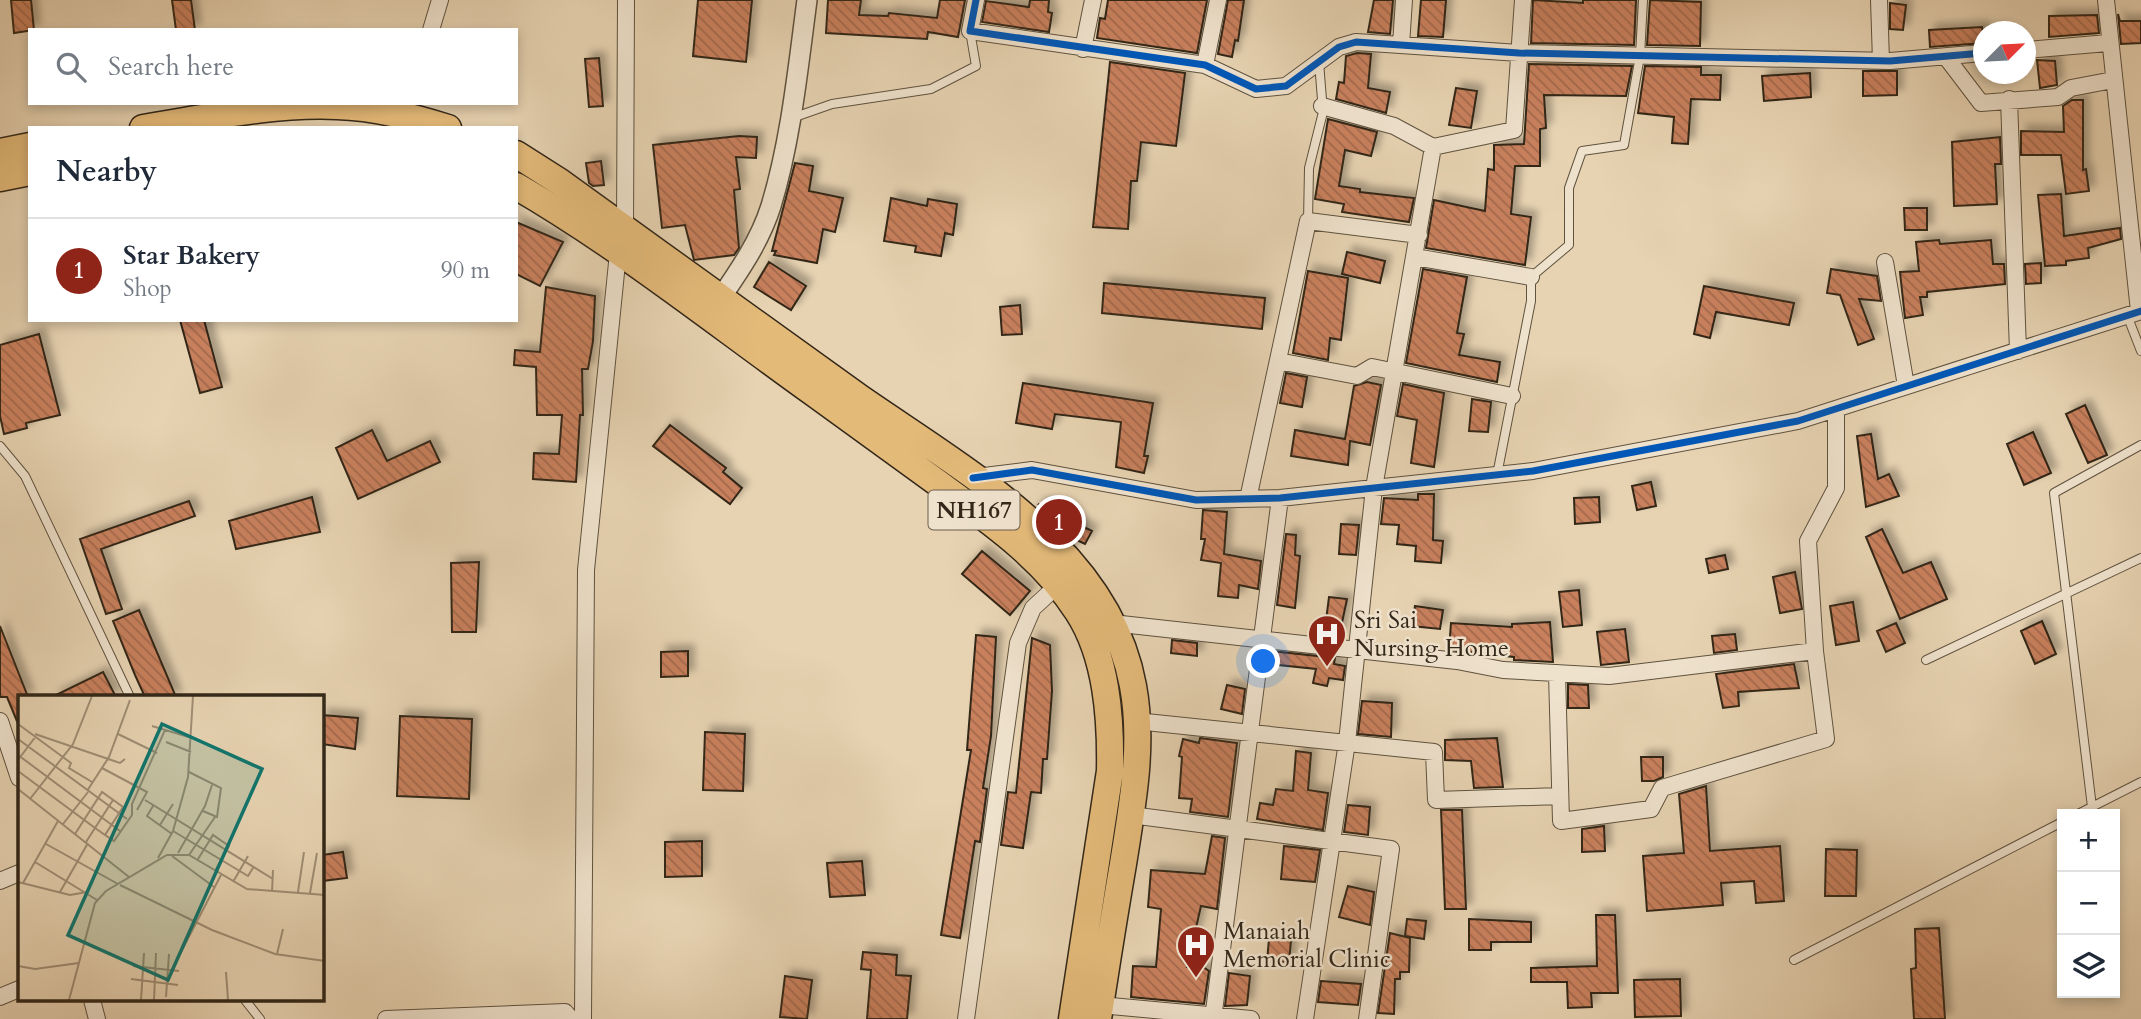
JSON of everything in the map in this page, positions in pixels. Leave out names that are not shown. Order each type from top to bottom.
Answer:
[{"type":"highway","points":[[157,126],[299,106],[407,109],[444,126]]},
{"type":"highway","points":[[0,152],[28,146]]},
{"type":"highway","name":"NH167","points":[[518,156],[621,241],[851,406],[1031,556],[1059,584],[1080,615],[1095,651],[1106,694],[1111,736],[1105,813],[1072,1019]]},
{"type":"highway","points":[[0,178],[28,172]]},
{"type":"highway","name":"NH167","points":[[518,187],[621,241]]},
{"type":"highway","name":"NH167","points":[[851,406],[974,478],[1051,541],[1076,568],[1112,623],[1133,687],[1136,766],[1131,815],[1099,1012]]},
{"type":"street","points":[[432,28],[440,0]]},
{"type":"street","points":[[583,1019],[586,570],[621,241],[626,0]]},
{"type":"street","points":[[714,307],[747,259],[770,208],[790,119],[807,0]]},
{"type":"street","points":[[976,0],[970,31],[1205,65],[1256,89],[1286,86],[1339,47],[1356,42],[1519,53],[1881,61],[1973,55]]},
{"type":"street","points":[[1083,49],[1093,0]]},
{"type":"street","points":[[1205,65],[1217,0]]},
{"type":"street","points":[[1401,45],[1404,0]]},
{"type":"street","points":[[1322,106],[1394,126],[1433,147],[1514,130],[1523,0]]},
{"type":"street","points":[[1879,0],[1881,61]]},
{"type":"street","points":[[974,478],[1032,470],[1196,500],[1280,498],[1533,471],[1784,424],[2135,312],[2106,0]]},
{"type":"street","points":[[2036,49],[2108,43]]},
{"type":"street","points":[[1945,57],[1981,103],[2059,97],[2071,88],[2112,80]]},
{"type":"street","points":[[2009,99],[2018,351]]},
{"type":"street","points":[[1305,1019],[1348,742],[1374,488],[1433,147]]},
{"type":"street","points":[[1248,499],[1308,221],[1419,235]]},
{"type":"street","points":[[1415,257],[1531,277]]},
{"type":"street","points":[[1885,262],[1906,386]]},
{"type":"street","points":[[1278,360],[1357,376],[1372,367],[1512,396]]},
{"type":"street","points":[[1557,673],[1561,821],[1651,809],[1662,788],[1826,738],[1815,651],[1808,541],[1836,488],[1836,409]]},
{"type":"street","points":[[1213,1017],[1280,498]]},
{"type":"street","points":[[966,1019],[1018,643],[1034,608],[1059,584]]},
{"type":"street","points":[[1112,623],[1457,660],[1503,670],[1609,676],[1815,651]]},
{"type":"street","points":[[0,721],[18,775]]},
{"type":"street","points":[[1136,721],[1434,752],[1436,800],[1560,796]]},
{"type":"street","points":[[1131,815],[1391,849],[1367,1019]]},
{"type":"street","points":[[0,881],[18,873]]},
{"type":"street","points":[[0,997],[18,989]]},
{"type":"street","points":[[93,1002],[97,1019]]},
{"type":"street","points":[[386,1019],[565,1012],[571,1019]]},
{"type":"street","points":[[1099,1012],[1251,1019]]},
{"type":"lane","points":[[1497,475],[1531,301],[1531,277],[1569,245],[1569,188],[1583,151],[1624,145],[1640,56],[1643,0]]},
{"type":"lane","points":[[790,119],[832,104],[931,89],[976,66],[970,31]]},
{"type":"lane","points":[[1308,221],[1309,168],[1322,106],[1320,62]]},
{"type":"lane","points":[[2135,312],[2141,351]]},
{"type":"lane","points":[[2092,807],[2054,493],[2141,445]]},
{"type":"lane","points":[[0,446],[25,476],[130,695]]},
{"type":"lane","points":[[1926,660],[2141,558]]},
{"type":"lane","points":[[2088,809],[2141,782]]},
{"type":"lane","points":[[1794,960],[2057,825]]},
{"type":"lane","points":[[247,1002],[260,1019]]},
{"type":"building","points":[[11,0],[31,0],[34,28],[14,33]]},
{"type":"building","points":[[172,0],[191,0],[195,28],[176,28]]},
{"type":"building","points":[[698,0],[752,0],[746,62],[693,56]]},
{"type":"building","points":[[828,0],[861,0],[859,15],[888,16],[889,13],[937,18],[940,0],[965,0],[958,37],[928,32],[927,39],[826,33]]},
{"type":"building","points":[[1030,0],[1049,0],[1048,12],[1052,13],[1049,32],[982,22],[986,1],[1029,7]]},
{"type":"building","points":[[1108,0],[1207,0],[1197,53],[1097,38],[1100,18],[1105,19]]},
{"type":"building","points":[[1228,0],[1244,0],[1238,41],[1235,40],[1232,57],[1218,54]]},
{"type":"building","points":[[1374,0],[1393,0],[1390,34],[1368,32]]},
{"type":"building","points":[[1421,0],[1446,0],[1443,37],[1418,36]]},
{"type":"building","points":[[1533,0],[1583,3],[1583,0],[1636,0],[1634,45],[1531,43]]},
{"type":"building","points":[[1650,0],[1701,2],[1700,46],[1647,45]]},
{"type":"building","points":[[1890,3],[1906,5],[1903,30],[1890,29]]},
{"type":"building","points":[[2118,14],[2120,21],[2141,21],[2141,43],[2121,44]]},
{"type":"building","points":[[2097,15],[2099,33],[2049,37],[2049,16]]},
{"type":"building","points":[[1973,28],[1973,44],[1930,47],[1929,30]]},
{"type":"building","points":[[1357,53],[1371,54],[1368,88],[1390,92],[1386,113],[1336,99],[1339,82],[1344,83],[1346,56]]},
{"type":"building","points":[[599,58],[603,106],[589,107],[585,59]]},
{"type":"building","points":[[2037,60],[2055,61],[2057,85],[2040,88]]},
{"type":"building","points":[[1110,62],[1185,73],[1176,146],[1141,142],[1137,181],[1131,181],[1128,229],[1093,227]]},
{"type":"building","points":[[1529,64],[1632,66],[1626,96],[1544,95],[1546,128],[1540,129],[1540,166],[1515,166],[1511,214],[1531,217],[1525,265],[1426,248],[1434,200],[1485,211],[1488,169],[1494,170],[1494,145],[1524,144]]},
{"type":"building","points":[[1645,66],[1701,67],[1701,75],[1721,75],[1720,100],[1691,99],[1688,144],[1672,143],[1674,117],[1638,113]]},
{"type":"building","points":[[1863,71],[1897,71],[1897,95],[1863,96]]},
{"type":"building","points":[[1810,73],[1811,97],[1764,101],[1762,76]]},
{"type":"building","points":[[1456,88],[1477,91],[1471,128],[1449,125]]},
{"type":"building","points":[[2072,100],[2083,100],[2083,170],[2086,169],[2089,191],[2066,194],[2061,155],[2021,155],[2021,131],[2064,132],[2063,106]]},
{"type":"building","points":[[1328,119],[1377,132],[1371,156],[1345,150],[1339,186],[1360,189],[1360,192],[1414,198],[1409,222],[1342,212],[1344,204],[1315,199]]},
{"type":"building","points":[[739,136],[757,137],[756,158],[736,157],[740,189],[734,190],[739,248],[734,255],[694,260],[685,225],[662,228],[653,145]]},
{"type":"building","points":[[2000,137],[2001,164],[1995,164],[1997,204],[1954,206],[1952,142]]},
{"type":"building","points":[[601,161],[604,185],[593,186],[589,183],[586,163]]},
{"type":"building","points":[[795,163],[813,166],[809,191],[843,198],[835,232],[823,229],[817,263],[774,255],[776,251],[772,251]]},
{"type":"building","points":[[2061,194],[2064,236],[2120,228],[2121,239],[2088,248],[2089,258],[2066,261],[2066,265],[2045,266],[2038,195]]},
{"type":"building","points":[[891,198],[927,206],[928,199],[957,204],[953,235],[945,233],[941,256],[915,252],[916,246],[884,241]]},
{"type":"building","points":[[1904,208],[1927,208],[1927,230],[1905,230]]},
{"type":"building","points":[[518,223],[563,242],[540,286],[518,275]]},
{"type":"building","points":[[1939,240],[1940,244],[1991,240],[1993,264],[2004,264],[2005,284],[1927,292],[1927,297],[1920,297],[1923,315],[1905,318],[1900,272],[1919,271],[1916,242]]},
{"type":"building","points":[[1347,252],[1385,261],[1380,283],[1342,274]]},
{"type":"building","points":[[769,262],[806,286],[791,310],[754,287]]},
{"type":"building","points":[[2041,263],[2041,283],[2026,284],[2025,264]]},
{"type":"building","points":[[1423,269],[1467,277],[1457,333],[1464,334],[1459,355],[1500,362],[1497,382],[1406,363]]},
{"type":"building","points":[[1831,269],[1877,276],[1881,301],[1859,299],[1874,339],[1858,345],[1840,295],[1827,293]]},
{"type":"building","points":[[1308,271],[1348,278],[1341,340],[1330,338],[1328,360],[1293,353]]},
{"type":"building","points":[[1104,283],[1265,298],[1262,329],[1102,313]]},
{"type":"building","points":[[1704,286],[1794,303],[1789,325],[1716,312],[1710,338],[1694,334]]},
{"type":"building","points":[[546,287],[595,296],[593,341],[588,369],[582,369],[583,415],[580,415],[576,482],[533,479],[534,453],[559,454],[562,415],[537,415],[536,367],[514,365],[515,350],[540,352]]},
{"type":"building","points":[[1020,305],[1022,334],[1002,335],[1000,307]]},
{"type":"building","points":[[181,322],[205,322],[222,387],[200,393]]},
{"type":"building","points":[[39,334],[60,415],[26,423],[27,428],[4,434],[0,416],[0,345]]},
{"type":"building","points":[[1286,373],[1307,377],[1302,407],[1280,403]]},
{"type":"building","points":[[1367,382],[1381,385],[1370,445],[1350,441],[1348,465],[1291,456],[1295,430],[1345,439],[1354,386]]},
{"type":"building","points":[[1023,383],[1153,403],[1144,456],[1148,456],[1144,473],[1116,467],[1121,422],[1055,414],[1052,429],[1016,423]]},
{"type":"building","points":[[1403,384],[1444,393],[1434,467],[1411,463],[1417,420],[1397,416]]},
{"type":"building","points":[[1472,399],[1491,402],[1488,432],[1469,431]]},
{"type":"building","points":[[2085,405],[2107,455],[2088,463],[2066,414]]},
{"type":"building","points":[[670,425],[726,468],[723,472],[742,488],[730,504],[653,446]]},
{"type":"building","points":[[372,430],[387,461],[430,441],[440,462],[358,499],[336,448]]},
{"type":"building","points":[[2033,432],[2051,473],[2024,485],[2007,444]]},
{"type":"building","points":[[1871,434],[1878,479],[1889,474],[1899,496],[1866,507],[1857,436]]},
{"type":"building","points":[[1651,482],[1656,506],[1637,510],[1632,486]]},
{"type":"building","points":[[1418,494],[1434,494],[1433,540],[1443,541],[1441,563],[1415,561],[1416,546],[1397,544],[1399,525],[1381,524],[1384,498],[1418,500]]},
{"type":"building","points":[[312,497],[320,532],[236,549],[229,521]]},
{"type":"building","points":[[1599,497],[1600,522],[1575,524],[1574,498]]},
{"type":"building","points":[[189,501],[195,516],[101,549],[122,609],[106,614],[80,539]]},
{"type":"building","points":[[1038,504],[1092,531],[1085,544],[1068,536]]},
{"type":"building","points":[[1203,510],[1227,512],[1224,554],[1261,561],[1258,589],[1239,585],[1238,598],[1218,596],[1221,563],[1201,560],[1205,539],[1201,539]]},
{"type":"building","points":[[1341,524],[1359,525],[1356,555],[1339,554]]},
{"type":"building","points":[[1882,529],[1903,573],[1931,562],[1947,599],[1900,619],[1866,537]]},
{"type":"building","points":[[1286,534],[1296,535],[1295,555],[1300,556],[1295,608],[1277,605]]},
{"type":"building","points":[[982,551],[1030,591],[1010,615],[962,574]]},
{"type":"building","points":[[1725,555],[1728,569],[1709,573],[1706,559]]},
{"type":"building","points":[[479,562],[476,632],[452,632],[451,563]]},
{"type":"building","points":[[1795,572],[1802,609],[1780,613],[1773,577]]},
{"type":"building","points":[[1579,590],[1582,625],[1563,627],[1559,592]]},
{"type":"building","points":[[1329,597],[1347,599],[1339,637],[1324,636]]},
{"type":"building","points":[[1853,602],[1859,641],[1836,645],[1830,606]]},
{"type":"building","points":[[1415,606],[1443,610],[1440,629],[1412,626]]},
{"type":"building","points":[[139,610],[175,695],[144,695],[113,621]]},
{"type":"building","points":[[2042,621],[2056,654],[2035,664],[2021,631]]},
{"type":"building","points":[[1550,622],[1553,662],[1514,660],[1514,657],[1449,650],[1451,623],[1512,627],[1512,624]]},
{"type":"building","points":[[1896,623],[1905,643],[1886,652],[1877,631]]},
{"type":"building","points":[[0,626],[27,695],[18,695],[18,724],[7,697],[0,697]]},
{"type":"building","points":[[1625,629],[1629,662],[1601,665],[1597,632]]},
{"type":"building","points":[[1735,634],[1737,650],[1714,653],[1712,636]]},
{"type":"building","points":[[976,635],[996,637],[991,736],[983,788],[987,789],[980,842],[975,841],[960,938],[941,935],[971,750],[967,750]]},
{"type":"building","points":[[1032,638],[1050,645],[1052,691],[1047,759],[1043,759],[1041,793],[1031,792],[1023,848],[1001,845],[1008,792],[1016,793]]},
{"type":"building","points":[[1172,640],[1197,643],[1197,656],[1171,653]]},
{"type":"building","points":[[688,651],[688,676],[661,677],[661,652]]},
{"type":"building","points":[[1271,651],[1335,658],[1334,664],[1345,666],[1343,680],[1329,678],[1327,686],[1313,683],[1316,669],[1269,664]]},
{"type":"building","points":[[1794,664],[1799,688],[1738,692],[1739,706],[1723,708],[1716,674]]},
{"type":"building","points":[[103,672],[115,695],[56,695]]},
{"type":"building","points":[[1568,684],[1588,685],[1589,708],[1568,708]]},
{"type":"building","points":[[1227,685],[1245,689],[1242,714],[1221,709]]},
{"type":"building","points":[[1362,701],[1392,703],[1391,737],[1358,734]]},
{"type":"building","points":[[324,715],[358,718],[355,749],[324,744]]},
{"type":"building","points":[[400,716],[472,719],[469,799],[397,796]]},
{"type":"building","points":[[705,732],[745,734],[743,791],[703,790]]},
{"type":"building","points":[[1200,738],[1237,743],[1228,817],[1190,812],[1192,799],[1179,798],[1182,757],[1179,756],[1183,739],[1199,743]]},
{"type":"building","points":[[1497,738],[1503,787],[1474,788],[1471,761],[1445,760],[1445,740]]},
{"type":"building","points":[[1296,751],[1311,753],[1308,790],[1328,793],[1323,830],[1257,819],[1260,803],[1273,805],[1276,789],[1293,791]]},
{"type":"building","points":[[1641,757],[1663,757],[1663,777],[1654,781],[1642,781]]},
{"type":"building","points":[[1706,786],[1710,851],[1780,846],[1784,901],[1756,903],[1754,881],[1721,883],[1723,905],[1647,911],[1643,856],[1684,853],[1679,794]]},
{"type":"building","points":[[1348,805],[1370,807],[1368,835],[1344,832]]},
{"type":"building","points":[[1441,810],[1462,810],[1466,909],[1445,909]]},
{"type":"building","points":[[1604,826],[1605,851],[1582,852],[1582,829]]},
{"type":"building","points":[[1212,836],[1225,838],[1217,909],[1201,906],[1187,967],[1203,967],[1209,971],[1204,1004],[1131,997],[1133,966],[1156,967],[1161,909],[1148,907],[1151,870],[1205,874]]},
{"type":"building","points":[[702,841],[702,876],[665,877],[665,842]]},
{"type":"building","points":[[1284,846],[1320,850],[1315,882],[1281,879]]},
{"type":"building","points":[[1826,849],[1857,850],[1856,896],[1825,896]]},
{"type":"building","points":[[343,852],[347,878],[324,881],[324,855]]},
{"type":"building","points":[[862,861],[865,895],[830,897],[827,863]]},
{"type":"building","points":[[1348,886],[1374,892],[1370,925],[1339,917]]},
{"type":"building","points":[[1596,915],[1615,915],[1618,993],[1591,993],[1592,1007],[1568,1008],[1567,982],[1531,982],[1531,968],[1597,966]]},
{"type":"building","points":[[1407,919],[1426,921],[1424,939],[1405,936]]},
{"type":"building","points":[[1469,919],[1531,922],[1531,942],[1491,942],[1491,950],[1469,950]]},
{"type":"building","points":[[1939,928],[1945,1019],[1914,1019],[1911,969],[1916,968],[1915,929]]},
{"type":"building","points":[[1390,933],[1410,938],[1409,972],[1400,972],[1400,979],[1395,979],[1394,1014],[1378,1013]]},
{"type":"building","points":[[1269,939],[1291,940],[1289,962],[1267,961]]},
{"type":"building","points":[[863,952],[897,955],[896,975],[911,976],[907,1019],[867,1019],[871,970],[861,969]]},
{"type":"building","points":[[1229,973],[1250,976],[1247,1005],[1225,1006]]},
{"type":"building","points":[[785,976],[812,980],[807,1019],[780,1017]]},
{"type":"building","points":[[1680,979],[1681,1016],[1635,1017],[1634,980]]},
{"type":"building","points":[[1321,981],[1361,984],[1358,1005],[1318,1002]]},
{"type":"cycle path","points":[[976,0],[970,31],[1205,65],[1256,89],[1286,86],[1339,47],[1356,42],[1519,53],[1890,61],[1973,54]]},
{"type":"cycle path","points":[[973,478],[1032,470],[1196,500],[1280,498],[1533,471],[1798,421],[2141,311]]},
{"type":"place","name":"Star Bakery","points":[[1059,522]]},
{"type":"place","name":"Sri Sai Nursing Home","points":[[1327,668]]},
{"type":"place","name":"Manaiah Memorial Clinic","points":[[1196,979]]}]
